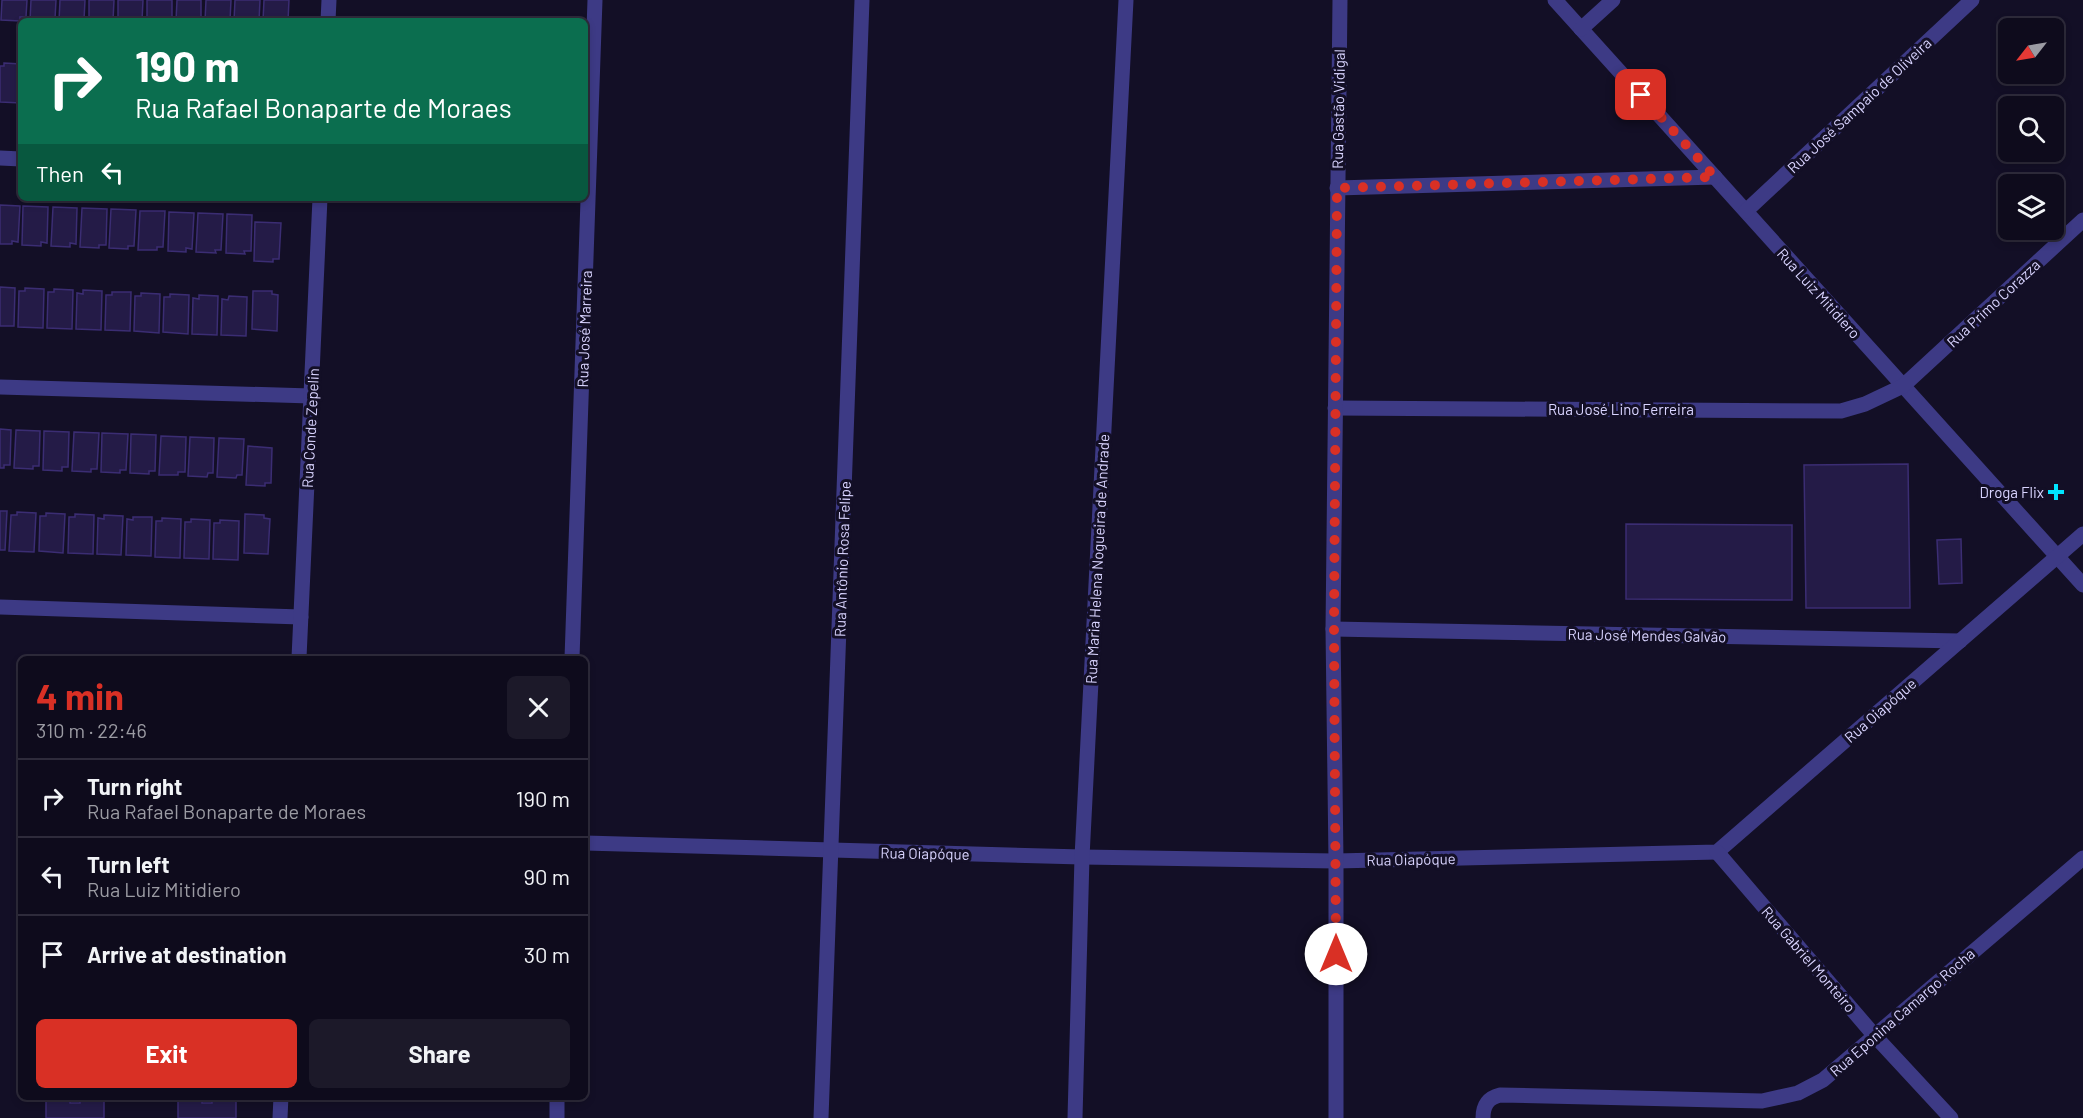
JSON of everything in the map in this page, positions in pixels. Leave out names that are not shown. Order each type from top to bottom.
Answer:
[{"type":"street","points":[[328,18],[329,0]]},
{"type":"street","name":"Rua José Marreira","points":[[588,200],[595,0]]},
{"type":"street","name":"Rua Antônio Rosa Felipe","points":[[821,1118],[862,0]]},
{"type":"street","name":"Rua Maria Helena Nogueira de Andrade","points":[[1075,1118],[1082,858],[1126,0]]},
{"type":"street","name":"Rua Gastão Vidigal","points":[[1336,1118],[1334,629],[1340,0]]},
{"type":"street","name":"Rua Luiz Mitidiero","points":[[1555,0],[2083,585]]},
{"type":"street","points":[[1581,29],[1613,0]]},
{"type":"street","name":"Rua José Sampaio de Oliveira","points":[[1746,211],[1972,0]]},
{"type":"street","points":[[0,158],[18,159]]},
{"type":"street","points":[[1337,188],[1715,177]]},
{"type":"street","name":"Rua Conde Zepelin","points":[[299,656],[320,201]]},
{"type":"street","name":"Rua José Marreira","points":[[572,656],[588,201]]},
{"type":"street","name":"Rua Primo Corazza","points":[[1903,386],[2083,220]]},
{"type":"street","name":"Rua José Lino Ferreira","points":[[1335,408],[1840,411],[1865,404],[1903,386]]},
{"type":"street","points":[[0,387],[311,396]]},
{"type":"street","name":"Rua Oiapóque","points":[[588,843],[1082,858],[1336,861],[1717,852],[2083,534]]},
{"type":"street","points":[[0,607],[301,617]]},
{"type":"street","name":"Rua José Mendes Galvão","points":[[1334,629],[1960,641]]},
{"type":"street","name":"Rua Gabriel Monteiro","points":[[1717,852],[1874,1035],[1951,1118]]},
{"type":"street","name":"Rua Eponina Camargo Rocha","points":[[1483,1114],[1487,1102],[1500,1095],[1762,1101],[1798,1093],[1823,1080],[2083,858]]},
{"type":"street","points":[[280,1118],[281,1100]]},
{"type":"street","points":[[556,1118],[557,1100]]},
{"type":"building","points":[[2,0],[27,0],[26,17],[20,17],[18,21],[1,20]]},
{"type":"building","points":[[31,0],[56,0],[55,18],[30,18]]},
{"type":"building","points":[[60,0],[85,0],[84,18],[59,18]]},
{"type":"building","points":[[89,0],[114,0],[113,18],[89,18]]},
{"type":"building","points":[[118,0],[143,0],[142,18],[118,18]]},
{"type":"building","points":[[147,0],[172,0],[172,18],[147,18]]},
{"type":"building","points":[[177,0],[201,0],[201,18],[176,18]]},
{"type":"building","points":[[206,0],[231,0],[230,18],[205,18]]},
{"type":"building","points":[[235,0],[260,0],[259,18],[234,18]]},
{"type":"building","points":[[264,0],[289,0],[288,18],[263,18]]},
{"type":"building","points":[[4,63],[18,64],[18,103],[0,102],[0,66],[4,66]]},
{"type":"building","points":[[0,205],[20,206],[18,242],[0,244]]},
{"type":"building","points":[[23,206],[48,207],[47,243],[41,242],[41,246],[22,245]]},
{"type":"building","points":[[53,207],[77,208],[76,244],[70,243],[70,247],[51,246]]},
{"type":"building","points":[[82,208],[107,209],[106,245],[99,245],[99,248],[80,247]]},
{"type":"building","points":[[111,209],[136,210],[134,246],[128,246],[128,249],[109,248]]},
{"type":"building","points":[[140,211],[165,211],[163,247],[157,247],[157,250],[138,250]]},
{"type":"building","points":[[169,212],[194,213],[192,249],[186,248],[186,252],[168,251]]},
{"type":"building","points":[[198,213],[223,214],[221,250],[215,250],[216,253],[196,252]]},
{"type":"building","points":[[227,214],[252,215],[251,251],[244,251],[245,254],[226,253]]},
{"type":"building","points":[[255,222],[281,223],[279,259],[273,259],[273,262],[254,261]]},
{"type":"building","points":[[0,287],[15,288],[14,326],[0,326]]},
{"type":"building","points":[[25,288],[44,289],[43,328],[18,327],[19,291],[25,291]]},
{"type":"building","points":[[54,289],[73,290],[72,329],[47,328],[48,292],[54,292]]},
{"type":"building","points":[[83,290],[102,291],[101,330],[76,329],[77,293],[83,294]]},
{"type":"building","points":[[253,291],[272,291],[272,294],[278,295],[277,331],[252,329]]},
{"type":"building","points":[[112,292],[131,292],[130,331],[105,330],[106,295],[112,295]]},
{"type":"building","points":[[141,293],[160,294],[159,333],[134,331],[135,296],[141,296]]},
{"type":"building","points":[[170,294],[189,295],[188,334],[163,332],[164,297],[170,297]]},
{"type":"building","points":[[199,295],[218,296],[217,335],[192,334],[193,298],[199,299]]},
{"type":"building","points":[[229,296],[247,297],[246,336],[221,335],[222,299],[228,300]]},
{"type":"building","points":[[0,429],[11,430],[10,465],[4,465],[4,468],[0,468]]},
{"type":"building","points":[[16,430],[40,431],[39,466],[33,466],[33,469],[14,468]]},
{"type":"building","points":[[44,431],[69,432],[68,467],[62,467],[62,471],[43,470]]},
{"type":"building","points":[[74,432],[99,433],[97,469],[91,469],[91,472],[72,471]]},
{"type":"building","points":[[102,433],[128,434],[126,470],[120,470],[120,473],[101,472]]},
{"type":"building","points":[[131,434],[156,435],[155,471],[149,471],[149,474],[130,473]]},
{"type":"building","points":[[161,436],[186,437],[185,472],[178,472],[178,475],[159,475]]},
{"type":"building","points":[[190,437],[214,438],[213,473],[208,473],[207,477],[188,476]]},
{"type":"building","points":[[219,438],[244,439],[242,475],[237,475],[236,478],[217,477]]},
{"type":"building","points":[[248,446],[272,448],[271,483],[265,483],[265,486],[246,485]]},
{"type":"building","points":[[1908,464],[1910,608],[1806,608],[1804,465]]},
{"type":"building","points":[[0,511],[7,511],[5,550],[0,550]]},
{"type":"building","points":[[17,512],[36,513],[34,552],[9,551],[11,515],[17,515]]},
{"type":"building","points":[[46,513],[65,514],[63,553],[39,551],[40,516],[46,516]]},
{"type":"building","points":[[75,514],[94,515],[93,554],[68,553],[69,517],[75,517]]},
{"type":"building","points":[[245,514],[264,515],[264,518],[270,519],[268,554],[244,553]]},
{"type":"building","points":[[104,515],[123,516],[121,555],[97,554],[98,518],[104,519]]},
{"type":"building","points":[[133,517],[152,517],[151,556],[126,555],[127,519],[133,520]]},
{"type":"building","points":[[162,518],[181,519],[180,558],[155,557],[156,521],[162,521]]},
{"type":"building","points":[[191,519],[210,520],[209,559],[184,558],[185,522],[191,522]]},
{"type":"building","points":[[220,520],[239,521],[238,560],[213,559],[214,523],[220,523]]},
{"type":"building","points":[[1626,524],[1792,525],[1792,600],[1626,599]]},
{"type":"building","points":[[1961,539],[1962,583],[1939,584],[1937,540]]},
{"type":"building","points":[[46,1100],[70,1100],[70,1103],[80,1103],[80,1100],[104,1100],[104,1118],[46,1118]]},
{"type":"building","points":[[178,1100],[202,1100],[202,1103],[212,1103],[212,1100],[236,1100],[236,1118],[178,1118]]},
{"type":"place","name":"Droga Flix","points":[[2056,492]]},
{"type":"route","points":[[1336,954],[1334,629],[1337,188],[1715,177],[1641,95]]}]
